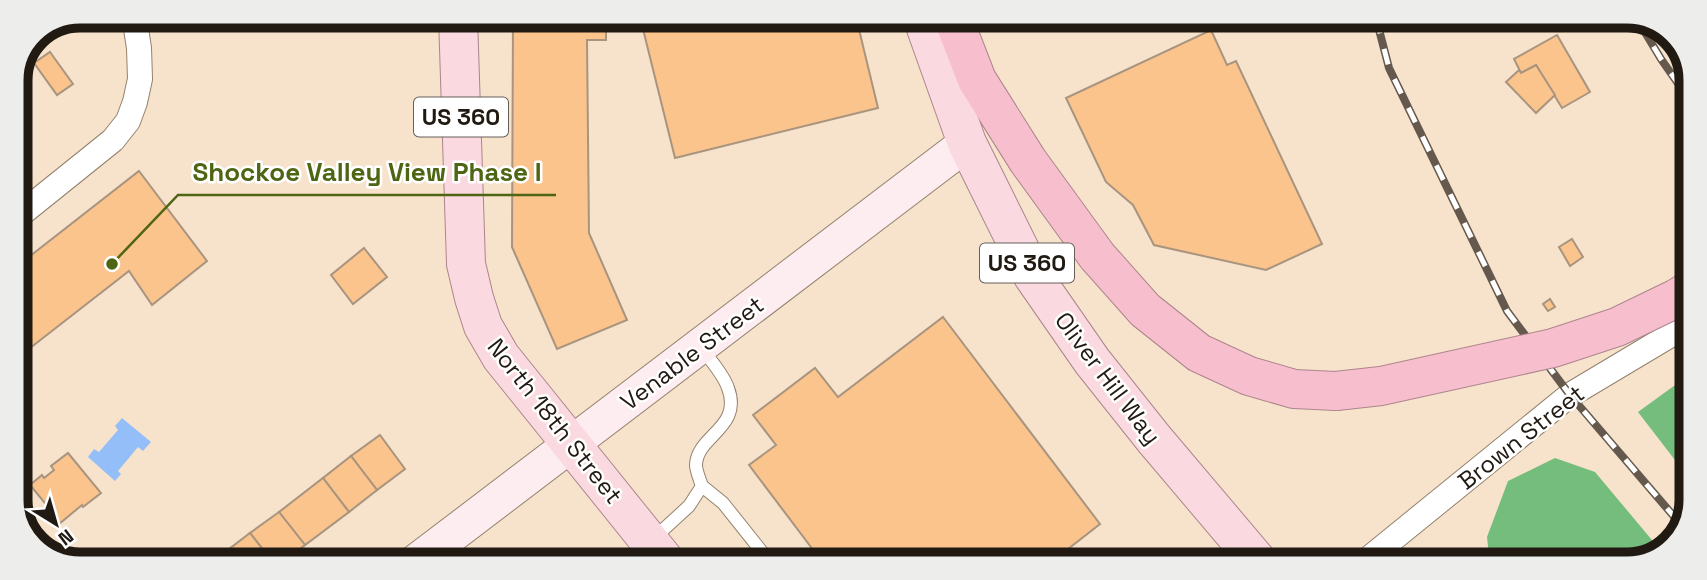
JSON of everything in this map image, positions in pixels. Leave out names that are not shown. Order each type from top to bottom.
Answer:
[{"type":"highway","points":[[957,28],[976,80],[1028,161],[1097,256],[1145,310],[1199,353],[1249,376],[1294,389],[1336,391],[1381,386],[1553,348],[1617,327],[1679,297]]},
{"type":"main road","name":"North 18th Street","points":[[458,28],[466,264],[483,326],[501,357],[658,552]]},
{"type":"main road","name":"Oliver Hill Way","points":[[926,28],[967,143],[1033,276],[1092,361],[1238,552]]},
{"type":"main road","name":"Venable Street","points":[[429,552],[967,143]]},
{"type":"street","points":[[28,208],[113,140],[128,121],[140,79],[136,28]]},
{"type":"street","name":"Brown Street","points":[[1377,552],[1570,395],[1679,330]]},
{"type":"lane","points":[[700,346],[728,385],[733,402],[725,423],[700,451],[696,465],[702,486],[723,503],[762,552]]},
{"type":"lane","points":[[658,552],[702,486]]},
{"type":"green space","points":[[1679,382],[1679,465],[1638,412]]},
{"type":"green space","points":[[1555,458],[1595,472],[1655,544],[1633,552],[1489,552],[1487,537],[1508,481]]},
{"type":"water","points":[[122,418],[151,442],[143,451],[138,447],[118,471],[121,474],[115,481],[88,457],[94,449],[99,452],[118,430],[115,426]]},
{"type":"building","points":[[513,28],[606,28],[606,40],[587,40],[589,233],[627,320],[557,349],[512,247]]},
{"type":"building","points":[[643,28],[859,28],[878,108],[675,158]]},
{"type":"building","points":[[1211,30],[1227,65],[1236,61],[1322,244],[1266,270],[1154,245],[1133,205],[1106,182],[1066,98]]},
{"type":"building","points":[[1557,35],[1590,92],[1562,108],[1536,65],[1521,73],[1514,59]]},
{"type":"building","points":[[50,52],[73,84],[57,95],[34,63]]},
{"type":"building","points":[[1536,65],[1555,95],[1536,113],[1506,82],[1519,70],[1521,73]]},
{"type":"building","points":[[139,171],[207,261],[152,305],[129,271],[28,350],[28,258]]},
{"type":"building","points":[[1572,239],[1583,257],[1570,266],[1559,247]]},
{"type":"building","points":[[364,248],[387,277],[353,304],[331,275]]},
{"type":"building","points":[[1550,299],[1555,307],[1548,311],[1543,304]]},
{"type":"building","points":[[943,317],[1100,524],[1064,552],[815,552],[749,465],[776,445],[753,415],[815,368],[838,397]]},
{"type":"building","points":[[380,435],[405,469],[377,490],[351,456]]},
{"type":"building","points":[[68,453],[101,493],[59,524],[30,485],[42,475],[44,478],[54,470],[51,466]]},
{"type":"building","points":[[351,456],[377,490],[349,512],[323,478]]},
{"type":"building","points":[[323,478],[349,512],[305,545],[279,512]]},
{"type":"building","points":[[279,512],[305,545],[296,552],[265,552],[250,533]]},
{"type":"building","points":[[250,533],[265,552],[225,552]]},
{"type":"railway","points":[[1379,28],[1389,68],[1507,311],[1570,395],[1675,518]]},
{"type":"railway","points":[[1645,32],[1679,85]]},
{"type":"place","name":"Shockoe Valley View Phase I","points":[[112,264]]}]
